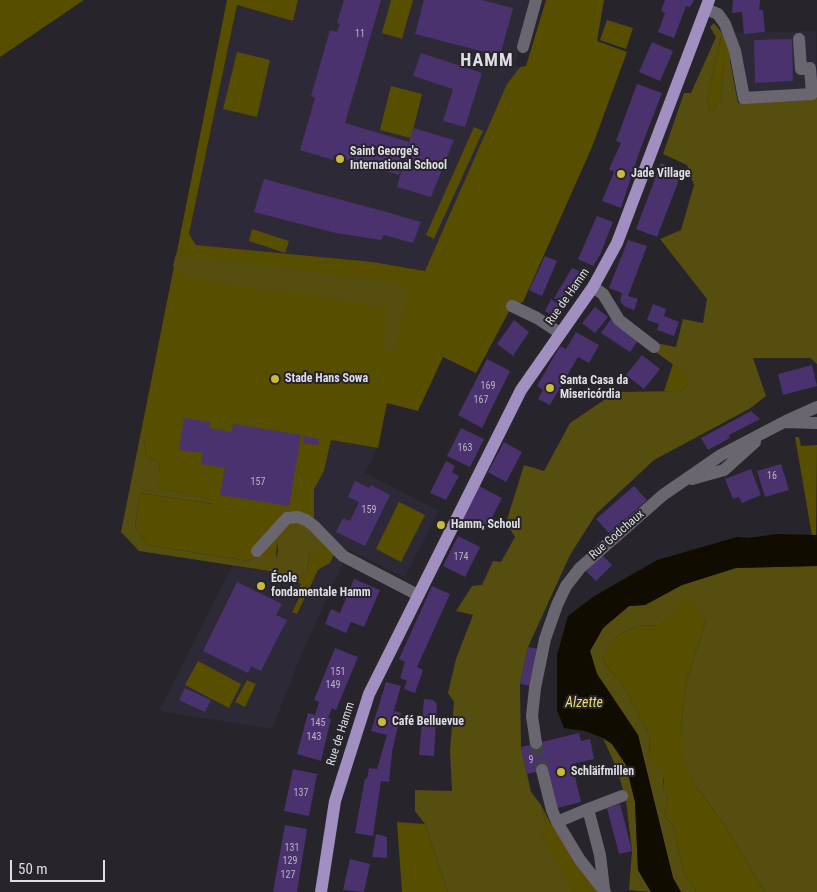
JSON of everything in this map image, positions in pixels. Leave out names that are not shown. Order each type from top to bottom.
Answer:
[{"type":"main road","name":"Rue de Hamm","points":[[321,892],[335,801],[351,745],[369,694],[521,390],[593,287],[617,243],[707,5]]},
{"type":"street","points":[[523,47],[536,0]]},
{"type":"street","points":[[707,5],[718,14],[725,24],[735,51],[744,98],[812,94],[810,68],[801,69],[799,39]]},
{"type":"street","points":[[593,287],[603,294],[619,320],[654,347]]},
{"type":"street","points":[[512,306],[537,318],[560,333]]},
{"type":"street","points":[[784,422],[817,407]]},
{"type":"street","name":"Rue Godchaux","points":[[536,743],[532,716],[535,688],[545,639],[566,586],[580,568],[613,537],[680,483],[721,455],[784,422],[817,423]]},
{"type":"street","points":[[257,551],[287,518],[297,517],[306,520],[314,526],[343,556],[418,595]]},
{"type":"street","points":[[542,770],[557,822],[580,860],[605,892]]},
{"type":"street","points":[[557,822],[622,796]]},
{"type":"street","points":[[588,810],[600,855],[605,892]]},
{"type":"shaded area","points":[[0,0],[84,0],[0,57]]},
{"type":"shaded area","points":[[227,0],[298,0],[293,21],[237,5],[189,234],[196,245],[373,262],[425,271],[507,84],[520,67],[526,66],[546,0],[604,0],[597,41],[627,52],[592,147],[523,302],[512,306],[476,373],[443,357],[418,411],[387,403],[378,448],[331,440],[324,471],[314,489],[314,526],[336,551],[330,563],[318,570],[297,614],[292,612],[303,590],[299,588],[301,584],[297,582],[307,570],[310,552],[277,542],[276,560],[263,554],[248,561],[147,545],[135,527],[140,493],[212,504],[213,500],[157,488],[160,463],[146,456],[144,438],[140,437]]},
{"type":"shaded area","name":"Saint George's International School","points":[[298,0],[536,0],[515,64],[520,67],[507,84],[425,271],[373,262],[196,245],[189,234],[237,5],[293,21]]},
{"type":"shaded area","points":[[391,0],[413,0],[402,39],[382,33]]},
{"type":"shaded area","points":[[607,20],[633,28],[626,49],[600,40]]},
{"type":"shaded area","points":[[714,23],[722,33],[707,98],[710,111],[713,111],[721,100],[724,62],[730,61],[738,103],[817,97],[817,364],[810,358],[753,358],[766,396],[749,409],[654,460],[596,514],[570,555],[528,647],[520,684],[521,747],[531,792],[541,805],[546,823],[540,833],[573,892],[448,892],[425,824],[415,811],[415,790],[452,791],[450,751],[454,702],[448,693],[456,659],[473,615],[456,611],[472,586],[482,585],[493,561],[501,562],[515,537],[506,523],[524,465],[544,471],[570,423],[616,392],[682,391],[688,384],[686,374],[653,350],[656,343],[676,347],[683,319],[703,323],[707,299],[660,239],[681,230],[694,185],[687,165],[663,154],[684,93],[691,93],[716,37],[710,27]]},
{"type":"shaded area","points":[[816,31],[817,97],[738,103],[730,48],[722,33]]},
{"type":"shaded area","points":[[722,33],[730,48],[730,61],[724,63],[721,100],[713,111],[710,111],[707,98]]},
{"type":"shaded area","points":[[237,52],[270,60],[257,117],[223,109]]},
{"type":"shaded area","points":[[391,86],[422,94],[411,138],[380,130]]},
{"type":"shaded area","points":[[474,127],[483,131],[434,239],[426,235]]},
{"type":"shaded area","points":[[252,229],[289,241],[285,253],[249,241]]},
{"type":"shaded area","points":[[176,254],[402,284],[408,290],[394,353],[382,351],[388,307],[187,278],[173,266]]},
{"type":"shaded area","points":[[673,364],[687,374],[688,384],[682,391],[664,391]]},
{"type":"shaded area","points":[[140,437],[144,438],[146,456],[160,463],[158,488],[214,500],[213,504],[140,493],[135,527],[147,545],[248,561],[263,554],[276,559],[278,551],[277,542],[286,531],[299,525],[307,527],[318,537],[322,549],[319,554],[310,552],[307,570],[297,582],[276,572],[139,551],[121,532]]},
{"type":"shaded area","points":[[795,437],[799,437],[801,446],[817,445],[816,536],[812,536]]},
{"type":"shaded area","name":"École fondamentale Hamm","points":[[331,440],[378,448],[365,473],[439,511],[405,577],[349,550],[299,660],[272,729],[159,711],[232,566],[276,572],[301,584],[303,590],[292,611],[297,614],[318,570],[330,563],[314,526],[314,489],[324,471]]},
{"type":"shaded area","points":[[399,502],[425,515],[401,562],[376,549]]},
{"type":"shaded area","points":[[817,566],[817,892],[765,892],[724,824],[692,781],[684,759],[681,730],[686,683],[706,622],[689,595],[660,626],[639,625],[617,636],[603,656],[604,662],[624,687],[649,735],[650,759],[664,769],[663,788],[668,800],[664,816],[673,825],[683,871],[696,892],[681,892],[673,878],[638,735],[597,674],[590,651],[603,628],[629,606],[645,605],[682,585],[735,568]]},
{"type":"shaded area","points":[[689,594],[706,622],[686,683],[681,730],[692,781],[724,824],[765,892],[696,892],[683,871],[673,825],[664,816],[668,800],[663,788],[664,779],[650,759],[649,735],[624,687],[604,662],[603,655],[617,636],[639,625],[660,626]]},
{"type":"shaded area","points":[[198,661],[241,684],[229,708],[185,685]]},
{"type":"shaded area","points":[[247,680],[256,684],[245,707],[235,702]]},
{"type":"shaded area","points":[[603,738],[612,744],[626,765],[635,802],[638,870],[651,892],[629,890],[632,851],[626,800],[617,769]]},
{"type":"shaded area","points":[[541,805],[551,824],[598,892],[573,892],[568,885],[539,832],[546,823]]},
{"type":"shaded area","points":[[397,822],[425,824],[448,892],[402,892]]},
{"type":"water","name":"Alzette","points":[[777,534],[817,535],[817,566],[736,568],[682,585],[645,605],[629,606],[603,628],[590,651],[597,674],[638,735],[673,878],[681,892],[651,892],[638,870],[635,802],[626,765],[612,744],[603,738],[585,731],[564,728],[557,710],[557,655],[568,616],[593,597],[657,560],[737,537],[748,538]]},
{"type":"building","points":[[344,0],[381,0],[345,123],[409,142],[399,175],[334,156],[333,160],[300,150],[315,98],[311,96],[330,30],[337,32],[340,24],[337,23]]},
{"type":"building","points":[[424,0],[482,0],[513,8],[500,56],[415,34]]},
{"type":"building","points":[[665,0],[694,0],[690,7],[686,6],[674,38],[658,32],[665,13],[661,11]]},
{"type":"building","points":[[733,0],[760,0],[759,10],[763,10],[765,32],[744,34],[742,12],[732,13]]},
{"type":"building","points":[[792,39],[793,81],[755,83],[754,40]]},
{"type":"building","points":[[652,42],[673,51],[660,81],[639,72]]},
{"type":"building","points":[[421,53],[482,73],[465,127],[443,121],[453,89],[413,76]]},
{"type":"building","points":[[637,84],[662,93],[640,150],[621,208],[602,201],[614,172],[609,169],[621,143],[616,141]]},
{"type":"building","points":[[413,128],[454,140],[431,197],[397,187]]},
{"type":"building","points":[[661,163],[682,172],[657,237],[636,229]]},
{"type":"building","points":[[264,179],[421,222],[413,243],[384,235],[381,240],[336,233],[254,212]]},
{"type":"building","points":[[597,216],[613,222],[600,255],[593,266],[578,259]]},
{"type":"building","points":[[628,240],[647,246],[628,296],[638,299],[634,310],[624,306],[620,301],[622,293],[609,288]]},
{"type":"building","points":[[545,256],[557,261],[542,296],[529,290]]},
{"type":"building","points":[[572,268],[589,275],[565,306],[554,298]]},
{"type":"building","points":[[551,299],[564,308],[557,318],[545,311]]},
{"type":"building","points":[[653,304],[666,309],[664,316],[679,322],[674,336],[657,330],[659,324],[647,320]]},
{"type":"building","points":[[595,307],[608,317],[595,333],[582,323]]},
{"type":"building","points":[[611,319],[639,339],[630,352],[601,333]]},
{"type":"building","points":[[514,320],[529,332],[513,356],[497,344]]},
{"type":"building","points":[[576,332],[599,345],[589,363],[578,357],[550,405],[538,399],[543,390],[537,386],[560,346],[566,349]]},
{"type":"building","points":[[642,355],[660,369],[644,389],[626,375]]},
{"type":"building","points":[[487,359],[510,371],[482,428],[458,415]]},
{"type":"building","points":[[812,365],[817,386],[783,395],[778,374]]},
{"type":"building","points":[[751,411],[760,419],[729,435],[730,438],[708,450],[701,438]]},
{"type":"building","points":[[184,418],[210,422],[209,428],[232,432],[233,424],[301,435],[289,506],[220,495],[225,468],[201,464],[203,453],[179,450]]},
{"type":"building","points":[[461,428],[484,439],[470,467],[447,456]]},
{"type":"building","points":[[304,436],[319,439],[318,445],[303,443]]},
{"type":"building","points":[[504,442],[522,452],[506,482],[488,472]]},
{"type":"building","points":[[446,461],[455,466],[452,472],[459,476],[446,500],[430,493]]},
{"type":"building","points":[[781,464],[789,490],[765,497],[757,471]]},
{"type":"building","points":[[751,469],[761,495],[742,503],[739,497],[733,499],[725,479]]},
{"type":"building","points":[[355,481],[369,488],[371,485],[390,495],[365,546],[336,532],[343,518],[350,521],[359,502],[348,497]]},
{"type":"building","points":[[479,486],[502,498],[485,531],[462,520]]},
{"type":"building","points":[[634,486],[647,500],[609,533],[596,519]]},
{"type":"building","points":[[458,536],[480,547],[465,577],[443,566]]},
{"type":"building","points":[[602,555],[612,565],[596,581],[586,571]]},
{"type":"building","points":[[354,579],[380,590],[364,627],[351,622],[346,633],[325,624],[331,609],[340,613]]},
{"type":"building","points":[[237,582],[282,604],[276,615],[287,620],[261,671],[251,666],[248,673],[203,651]]},
{"type":"building","points":[[432,586],[450,594],[417,667],[423,670],[415,693],[404,689],[407,681],[400,678],[405,662],[399,659]]},
{"type":"building","points":[[528,647],[539,649],[532,686],[520,684]]},
{"type":"building","points":[[335,648],[358,657],[336,710],[332,708],[328,718],[331,719],[321,761],[297,754],[308,713],[315,715],[319,702],[314,700]]},
{"type":"building","points":[[386,682],[401,686],[393,714],[395,711],[401,713],[392,752],[389,782],[381,781],[373,836],[355,833],[365,778],[367,779],[369,768],[377,769],[387,735],[371,731]]},
{"type":"building","points":[[185,688],[211,700],[205,712],[179,700]]},
{"type":"building","points":[[424,699],[433,700],[437,704],[434,756],[419,755]]},
{"type":"building","name":"Schläifmillen","points":[[579,733],[581,741],[590,739],[594,759],[572,764],[581,802],[557,808],[548,769],[527,774],[521,747]]},
{"type":"building","points":[[293,769],[317,774],[309,816],[284,811]]},
{"type":"building","points":[[620,804],[632,851],[619,854],[607,808]]},
{"type":"building","points":[[285,825],[307,829],[297,892],[273,892]]},
{"type":"building","points":[[376,834],[387,837],[387,858],[372,857]]},
{"type":"building","points":[[350,859],[370,864],[364,892],[343,890]]},
{"type":"tunnel","points":[[536,743],[542,770]]},
{"type":"place","name":"Saint George's International School","points":[[340,159]]},
{"type":"place","name":"Jade Village","points":[[621,174]]},
{"type":"place","name":"Stade Hans Sowa","points":[[275,379]]},
{"type":"place","name":"Santa Casa da Misericórdia","points":[[550,388]]},
{"type":"place","name":"Hamm, Schoul","points":[[441,525]]},
{"type":"place","name":"École fondamentale Hamm","points":[[261,586]]},
{"type":"place","name":"Café Belluevue","points":[[382,722]]},
{"type":"place","name":"Schläifmillen","points":[[561,772]]},
{"type":"district","name":"HAMM","points":[[487,61]]}]
